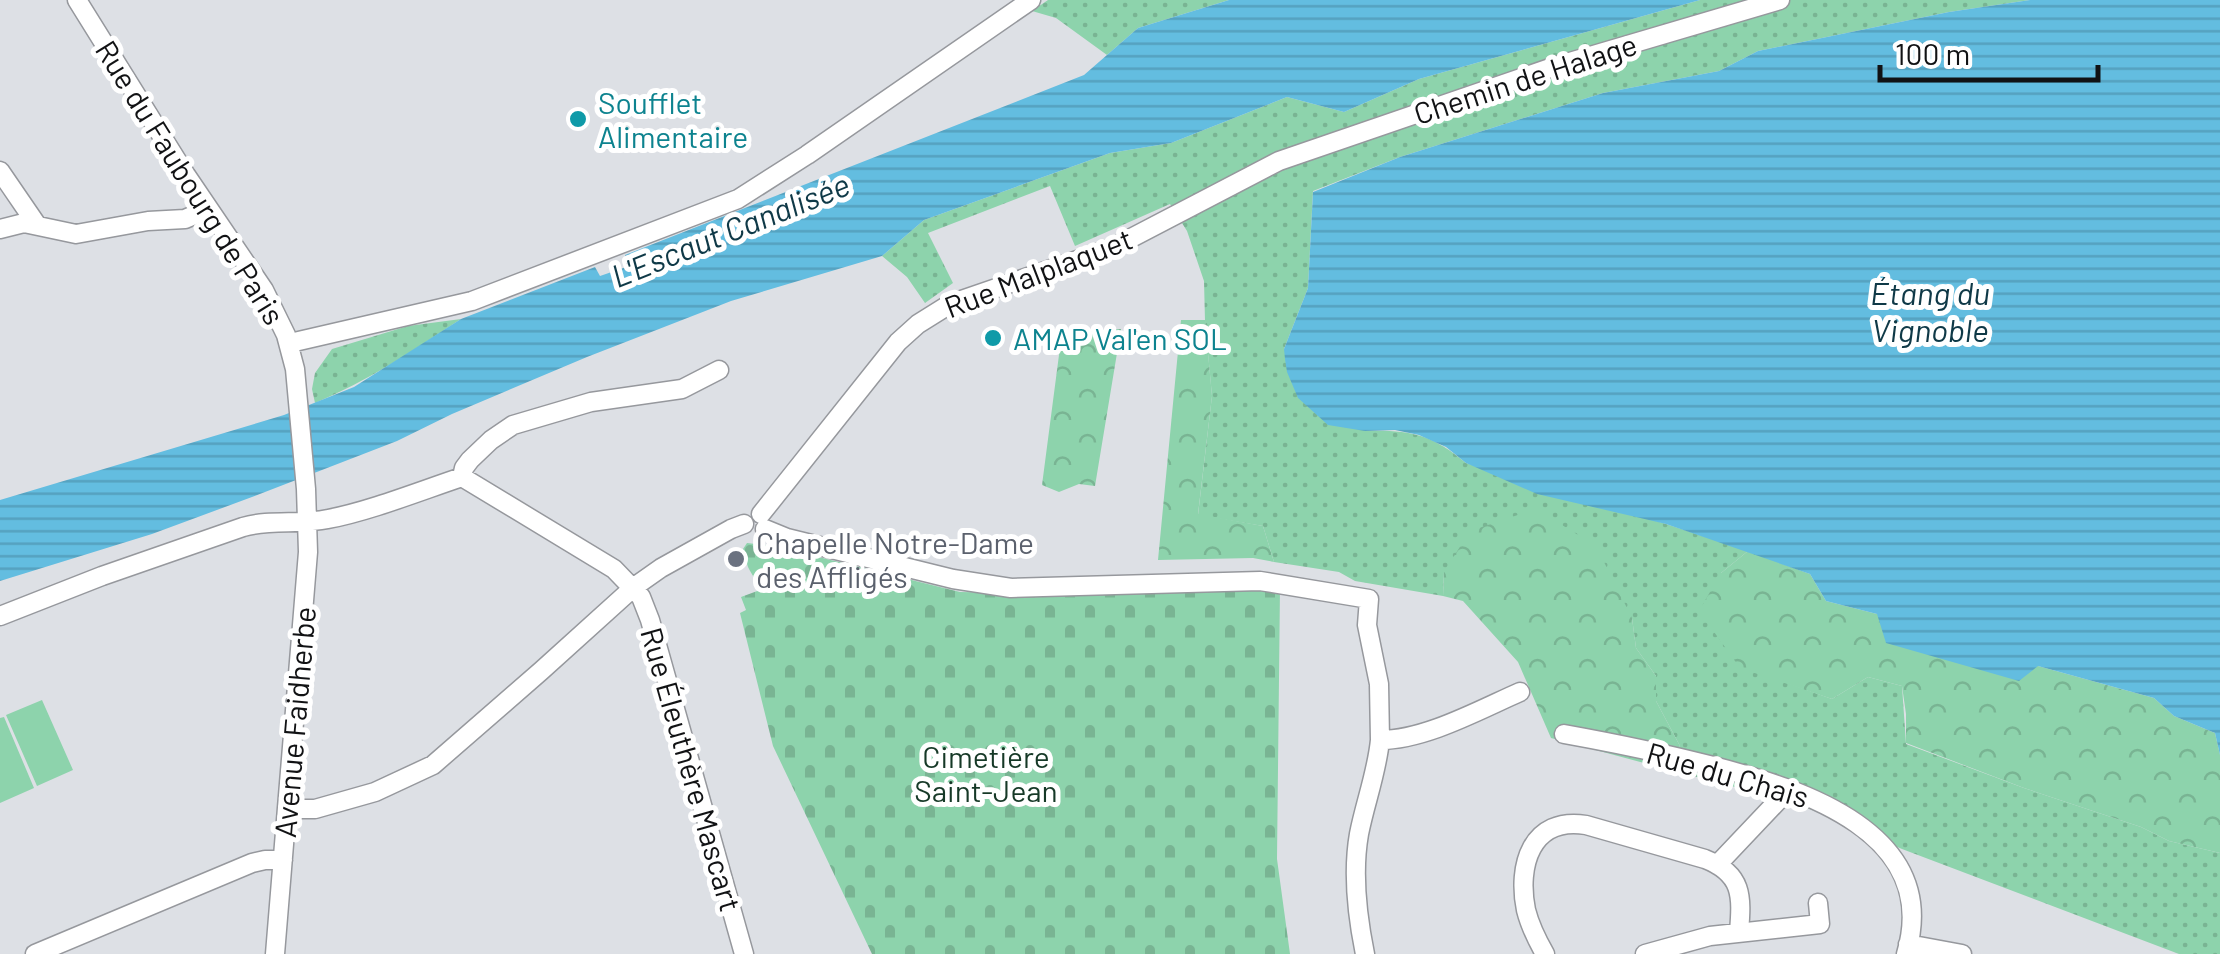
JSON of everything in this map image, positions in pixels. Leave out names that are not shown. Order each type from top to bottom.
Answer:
[{"type":"street","name":"Rue du Faubourg de Paris","points":[[77,0],[264,290],[290,343],[306,489]]},
{"type":"street","points":[[290,343],[472,301],[730,202],[791,166],[1032,0]]},
{"type":"street","name":"Chemin de Halage","points":[[1272,164],[1538,71],[1780,0]]},
{"type":"street","name":"Rue Malplaquet","points":[[763,522],[892,349],[926,317],[960,299],[1112,248],[1272,164]]},
{"type":"street","points":[[0,171],[37,225]]},
{"type":"street","points":[[0,228],[37,225],[76,234],[185,219],[208,208]]},
{"type":"street","points":[[0,616],[243,527],[342,516],[462,478],[470,460],[513,425],[591,402],[682,389],[719,370]]},
{"type":"street","points":[[462,478],[614,569],[634,587]]},
{"type":"street","name":"Avenue Faidherbe","points":[[275,954],[308,566],[306,489]]},
{"type":"street","points":[[288,809],[315,809],[380,790],[432,765],[634,587],[731,528],[744,524],[746,531],[760,534],[763,522]]},
{"type":"street","points":[[763,522],[774,534],[954,580],[1011,588],[1260,581],[1369,599],[1367,625],[1379,684],[1380,740],[1356,860],[1365,954]]},
{"type":"street","name":"Rue Éleuthère Mascart","points":[[634,587],[650,620],[744,954]]},
{"type":"street","points":[[1380,740],[1409,737],[1520,692]]},
{"type":"street","name":"Rue du Chais","points":[[1564,734],[1735,772],[1830,805],[1851,818],[1877,840],[1900,872],[1911,915],[1907,949]]},
{"type":"street","points":[[1717,864],[1789,789]]},
{"type":"street","points":[[1545,954],[1525,904],[1524,876],[1532,847],[1547,831],[1569,823],[1717,864],[1738,887],[1742,900],[1739,932]]},
{"type":"street","points":[[36,954],[252,863],[282,860]]},
{"type":"street","points":[[1645,954],[1701,938],[1820,924],[1818,903]]},
{"type":"street","points":[[1907,949],[1962,954]]},
{"type":"green space","points":[[1048,0],[1229,0],[1138,28],[1107,55],[1056,18],[1032,11]]},
{"type":"green space","points":[[1700,0],[2030,0],[1949,12],[1758,51],[1719,71],[1603,93],[1400,157],[1313,191],[1308,288],[1284,349],[1365,431],[1419,436],[1466,463],[1748,551],[1721,573],[1790,684],[1832,699],[1868,677],[1902,686],[1906,744],[2141,827],[2169,841],[2220,853],[2220,954],[2179,954],[1902,849],[1796,803],[1670,770],[1680,746],[1656,701],[1656,676],[1636,648],[1632,618],[1444,572],[1443,596],[1355,581],[1339,572],[1274,562],[1263,526],[1198,515],[1212,396],[1204,281],[1187,231],[1170,204],[1075,246],[1050,186],[928,233],[953,283],[925,303],[907,277],[882,256],[924,220],[1110,153],[1171,143],[1287,97],[1344,112],[1419,79]]},
{"type":"green space","points":[[461,319],[372,375],[315,403],[315,373],[332,349],[408,326]]},
{"type":"green space","points":[[1181,320],[1205,320],[1212,396],[1198,514],[1263,526],[1274,562],[1253,558],[1158,560]]},
{"type":"green space","points":[[1121,329],[1095,486],[1079,484],[1059,492],[1042,485],[1062,332]]},
{"type":"green space","points":[[1536,509],[1596,546],[1632,618],[1636,648],[1656,676],[1656,701],[1680,746],[1670,770],[1551,738],[1518,662],[1463,601],[1443,596],[1444,572],[1470,531]]},
{"type":"green space","name":"Cimetière Saint-Jean","points":[[747,543],[774,546],[960,592],[1084,594],[1280,588],[1277,859],[1290,954],[872,954],[773,746],[740,613],[746,610],[741,597],[760,590],[747,565],[743,549]]},
{"type":"green space","points":[[1748,551],[1810,574],[1826,601],[2154,698],[2174,716],[2215,733],[2220,755],[2220,853],[2169,841],[2141,827],[1906,743],[1902,686],[1868,677],[1832,699],[1740,668],[1699,611],[1721,573]]},
{"type":"green space","points":[[42,700],[73,770],[37,786],[6,715]]},
{"type":"green space","points":[[4,717],[34,788],[0,803],[0,718]]},
{"type":"water","name":"L'Escaut Canalisée","points":[[1229,0],[1700,0],[1419,79],[1344,112],[1287,97],[1171,143],[1110,153],[924,220],[882,256],[731,301],[587,357],[397,441],[252,497],[152,534],[0,581],[0,500],[284,415],[354,387],[461,319],[595,267],[600,276],[629,266],[625,255],[1084,75],[1138,28]]},
{"type":"water","name":"Étang du Vignoble","points":[[2030,0],[2220,0],[2220,755],[2215,733],[2174,716],[2154,698],[2038,666],[2019,681],[1886,643],[1877,614],[1826,601],[1810,574],[1666,524],[1537,494],[1466,463],[1446,447],[1419,435],[1328,425],[1298,398],[1287,372],[1284,349],[1308,288],[1313,192],[1400,157],[1603,93],[1719,71],[1758,51],[1949,12]]},
{"type":"place","name":"Soufflet Alimentaire","points":[[578,119]]},
{"type":"place","name":"AMAP Val'en SOL","points":[[993,338]]},
{"type":"place","name":"Chapelle Notre-Dame des Affligés","points":[[736,559]]}]
